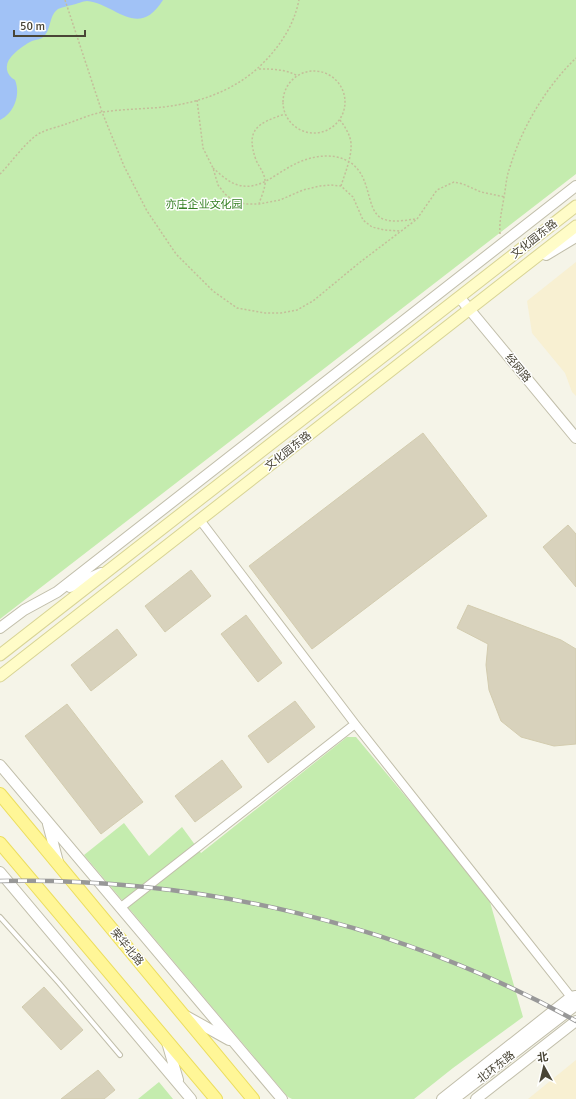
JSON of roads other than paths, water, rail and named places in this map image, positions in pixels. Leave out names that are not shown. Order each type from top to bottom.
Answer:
[{"type":"main road","name":"文化园东路","points":[[0,655],[460,298],[576,206]]},
{"type":"main road","name":"文化园东路","points":[[0,676],[576,226]]},
{"type":"main road","name":"荣华北路","points":[[0,794],[253,1099]]},
{"type":"main road","points":[[0,844],[216,1099]]},
{"type":"street","points":[[57,592],[576,186]]},
{"type":"street","points":[[520,270],[576,237]]},
{"type":"street","name":"经网路","points":[[460,298],[576,438]]},
{"type":"street","points":[[200,520],[355,724],[574,1000],[442,1099]]},
{"type":"street","points":[[0,628],[24,610],[57,592],[110,570]]},
{"type":"street","points":[[120,908],[355,724]]},
{"type":"street","points":[[0,765],[282,1099]]},
{"type":"street","points":[[47,820],[58,864]]},
{"type":"street","points":[[0,872],[191,1099]]},
{"type":"street","name":"北环东路","points":[[454,1099],[574,1000]]},
{"type":"street","points":[[183,1015],[235,1043]]},
{"type":"street","name":"北环东路","points":[[476,1099],[576,1021]]},
{"type":"street","points":[[166,1040],[179,1084]]},
{"type":"lane","points":[[0,917],[59,983],[120,1055]]},
{"type":"water","points":[[0,0],[163,0],[154,12],[145,17],[136,19],[126,17],[98,3],[87,1],[58,9],[53,16],[45,35],[42,38],[31,41],[25,45],[11,57],[7,63],[8,73],[15,80],[17,86],[17,97],[9,113],[0,120]]},
{"type":"railway","points":[[0,881],[75,882],[149,888],[224,898],[297,913],[370,933],[441,958],[509,987],[576,1021]]},
{"type":"park label","name":"亦庄企业文化园","points":[[204,204]]}]
